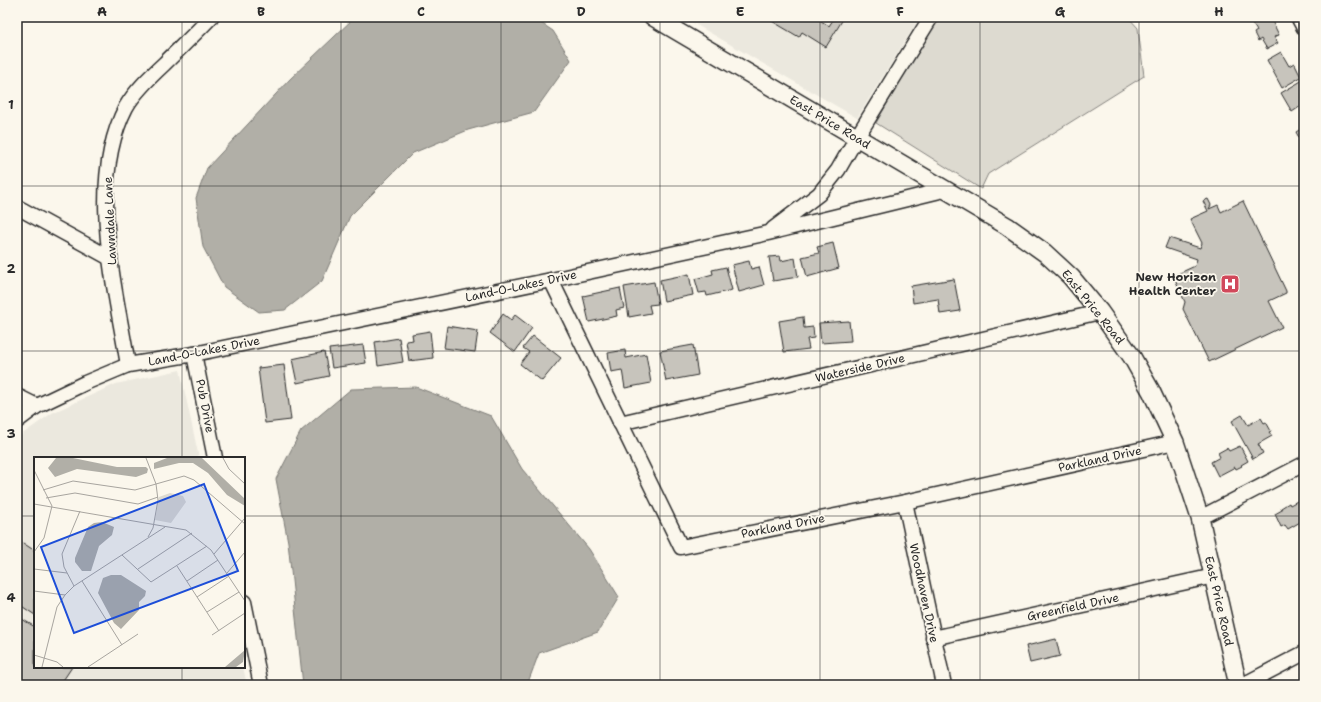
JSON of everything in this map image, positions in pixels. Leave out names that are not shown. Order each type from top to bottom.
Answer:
[{"type":"main road","name":"East Price Road","points":[[652,17],[1007,226],[1045,253],[1071,277],[1100,312],[1132,357],[1175,442],[1200,518],[1238,685]]},
{"type":"street","name":"Lawndale Lane","points":[[128,365],[110,258],[106,208],[107,170],[113,139],[127,106],[147,80],[212,17]]},
{"type":"street","name":"Land-O-Lakes Drive","points":[[17,421],[37,406],[85,382],[128,365],[194,354],[551,280],[768,233],[819,194],[838,170],[931,17]]},
{"type":"street","points":[[1298,17],[1304,28]]},
{"type":"street","points":[[768,233],[944,190]]},
{"type":"street","points":[[17,207],[110,258]]},
{"type":"street","name":"Parkland Drive","points":[[551,280],[681,547],[905,502],[1175,442]]},
{"type":"street","name":"Waterside Drive","points":[[620,423],[1100,312]]},
{"type":"street","name":"Pub Drive","points":[[194,354],[215,457]]},
{"type":"street","points":[[17,396],[37,406]]},
{"type":"street","points":[[1200,518],[1304,464]]},
{"type":"street","name":"Woodhaven Drive","points":[[905,502],[944,685]]},
{"type":"street","name":"Greenfield Drive","points":[[933,638],[1214,576]]},
{"type":"street","points":[[245,607],[261,685]]},
{"type":"street","points":[[1243,685],[1304,653]]},
{"type":"shaded area","points":[[355,17],[532,17],[553,31],[571,60],[534,112],[468,130],[413,153],[350,216],[322,281],[285,310],[259,312],[224,287],[203,247],[196,198],[207,168],[290,79]]},
{"type":"shaded area","points":[[683,17],[920,17],[857,118]]},
{"type":"shaded area","points":[[937,17],[1128,17],[1138,28],[1144,76],[988,174],[981,189],[876,123]]},
{"type":"shaded area","points":[[180,370],[199,457],[34,457],[34,668],[243,668],[247,685],[17,685],[17,438],[52,413],[116,384]]},
{"type":"shaded area","points":[[416,387],[491,416],[522,469],[589,549],[619,597],[598,632],[539,653],[527,685],[303,685],[288,542],[276,479],[301,431],[351,389]]},
{"type":"building","points":[[765,17],[815,17],[829,26],[835,17],[843,19],[826,47],[802,32],[799,37]]},
{"type":"building","points":[[1262,17],[1267,17],[1270,22],[1272,21],[1279,35],[1274,37],[1278,43],[1267,49],[1261,39],[1258,41],[1254,33],[1257,31],[1252,23]]},
{"type":"building","points":[[1281,52],[1289,66],[1294,63],[1301,77],[1282,88],[1267,60]]},
{"type":"building","points":[[1303,80],[1304,112],[1301,106],[1292,112],[1281,93]]},
{"type":"building","points":[[1304,127],[1304,147],[1296,132]]},
{"type":"building","name":"New Horizon Health Center","points":[[1208,199],[1211,205],[1209,209],[1218,205],[1221,212],[1243,201],[1286,291],[1286,293],[1269,301],[1282,327],[1209,362],[1183,309],[1185,302],[1173,276],[1195,266],[1197,259],[1165,248],[1169,238],[1200,248],[1202,243],[1190,219],[1208,211],[1203,201]]},
{"type":"building","points":[[833,243],[839,268],[807,277],[802,257],[819,253],[817,247]]},
{"type":"building","points":[[780,256],[781,261],[795,258],[798,277],[773,281],[769,257]]},
{"type":"building","points":[[749,261],[751,269],[759,267],[764,285],[739,292],[732,265]]},
{"type":"building","points":[[726,267],[732,290],[707,296],[706,292],[699,293],[695,279],[713,274],[712,270]]},
{"type":"building","points":[[689,274],[693,295],[664,301],[660,280]]},
{"type":"building","points":[[954,279],[960,311],[940,314],[938,299],[913,303],[911,286]]},
{"type":"building","points":[[654,282],[658,304],[649,305],[651,313],[629,317],[624,287]]},
{"type":"building","points":[[620,288],[624,308],[616,310],[617,316],[589,322],[583,296]]},
{"type":"building","points":[[503,314],[511,320],[515,315],[532,328],[515,352],[490,333]]},
{"type":"building","points":[[803,317],[804,328],[813,327],[814,338],[807,339],[809,349],[784,352],[779,321]]},
{"type":"building","points":[[849,321],[851,341],[821,343],[819,323]]},
{"type":"building","points":[[447,326],[478,331],[475,352],[444,348]]},
{"type":"building","points":[[430,331],[433,358],[409,361],[406,341],[413,340],[412,334]]},
{"type":"building","points":[[533,336],[561,358],[542,381],[520,364],[529,352],[523,348]]},
{"type":"building","points":[[399,338],[403,362],[378,366],[375,342]]},
{"type":"building","points":[[363,345],[366,363],[332,368],[329,349]]},
{"type":"building","points":[[693,345],[698,375],[666,381],[660,351]]},
{"type":"building","points":[[625,350],[626,358],[646,354],[651,383],[625,388],[622,370],[611,372],[608,353]]},
{"type":"building","points":[[324,352],[329,376],[297,383],[292,359]]},
{"type":"building","points":[[284,365],[291,420],[265,423],[258,368]]},
{"type":"building","points":[[1242,415],[1248,425],[1261,418],[1264,423],[1266,422],[1271,431],[1269,432],[1272,436],[1258,444],[1263,453],[1253,459],[1232,421]]},
{"type":"building","points":[[1240,446],[1248,461],[1236,469],[1235,467],[1218,476],[1211,462],[1220,457],[1218,453],[1227,448],[1229,451]]},
{"type":"building","points":[[1301,499],[1304,504],[1304,515],[1300,518],[1302,521],[1288,529],[1285,525],[1281,527],[1275,514],[1289,503],[1290,505]]},
{"type":"building","points":[[17,539],[34,550],[34,614],[17,603]]},
{"type":"building","points":[[17,616],[34,626],[34,668],[71,668],[60,685],[17,684]]},
{"type":"building","points":[[1056,639],[1060,656],[1030,663],[1026,646]]},
{"type":"place","name":"New Horizon Health Center","points":[[1230,284]]}]
